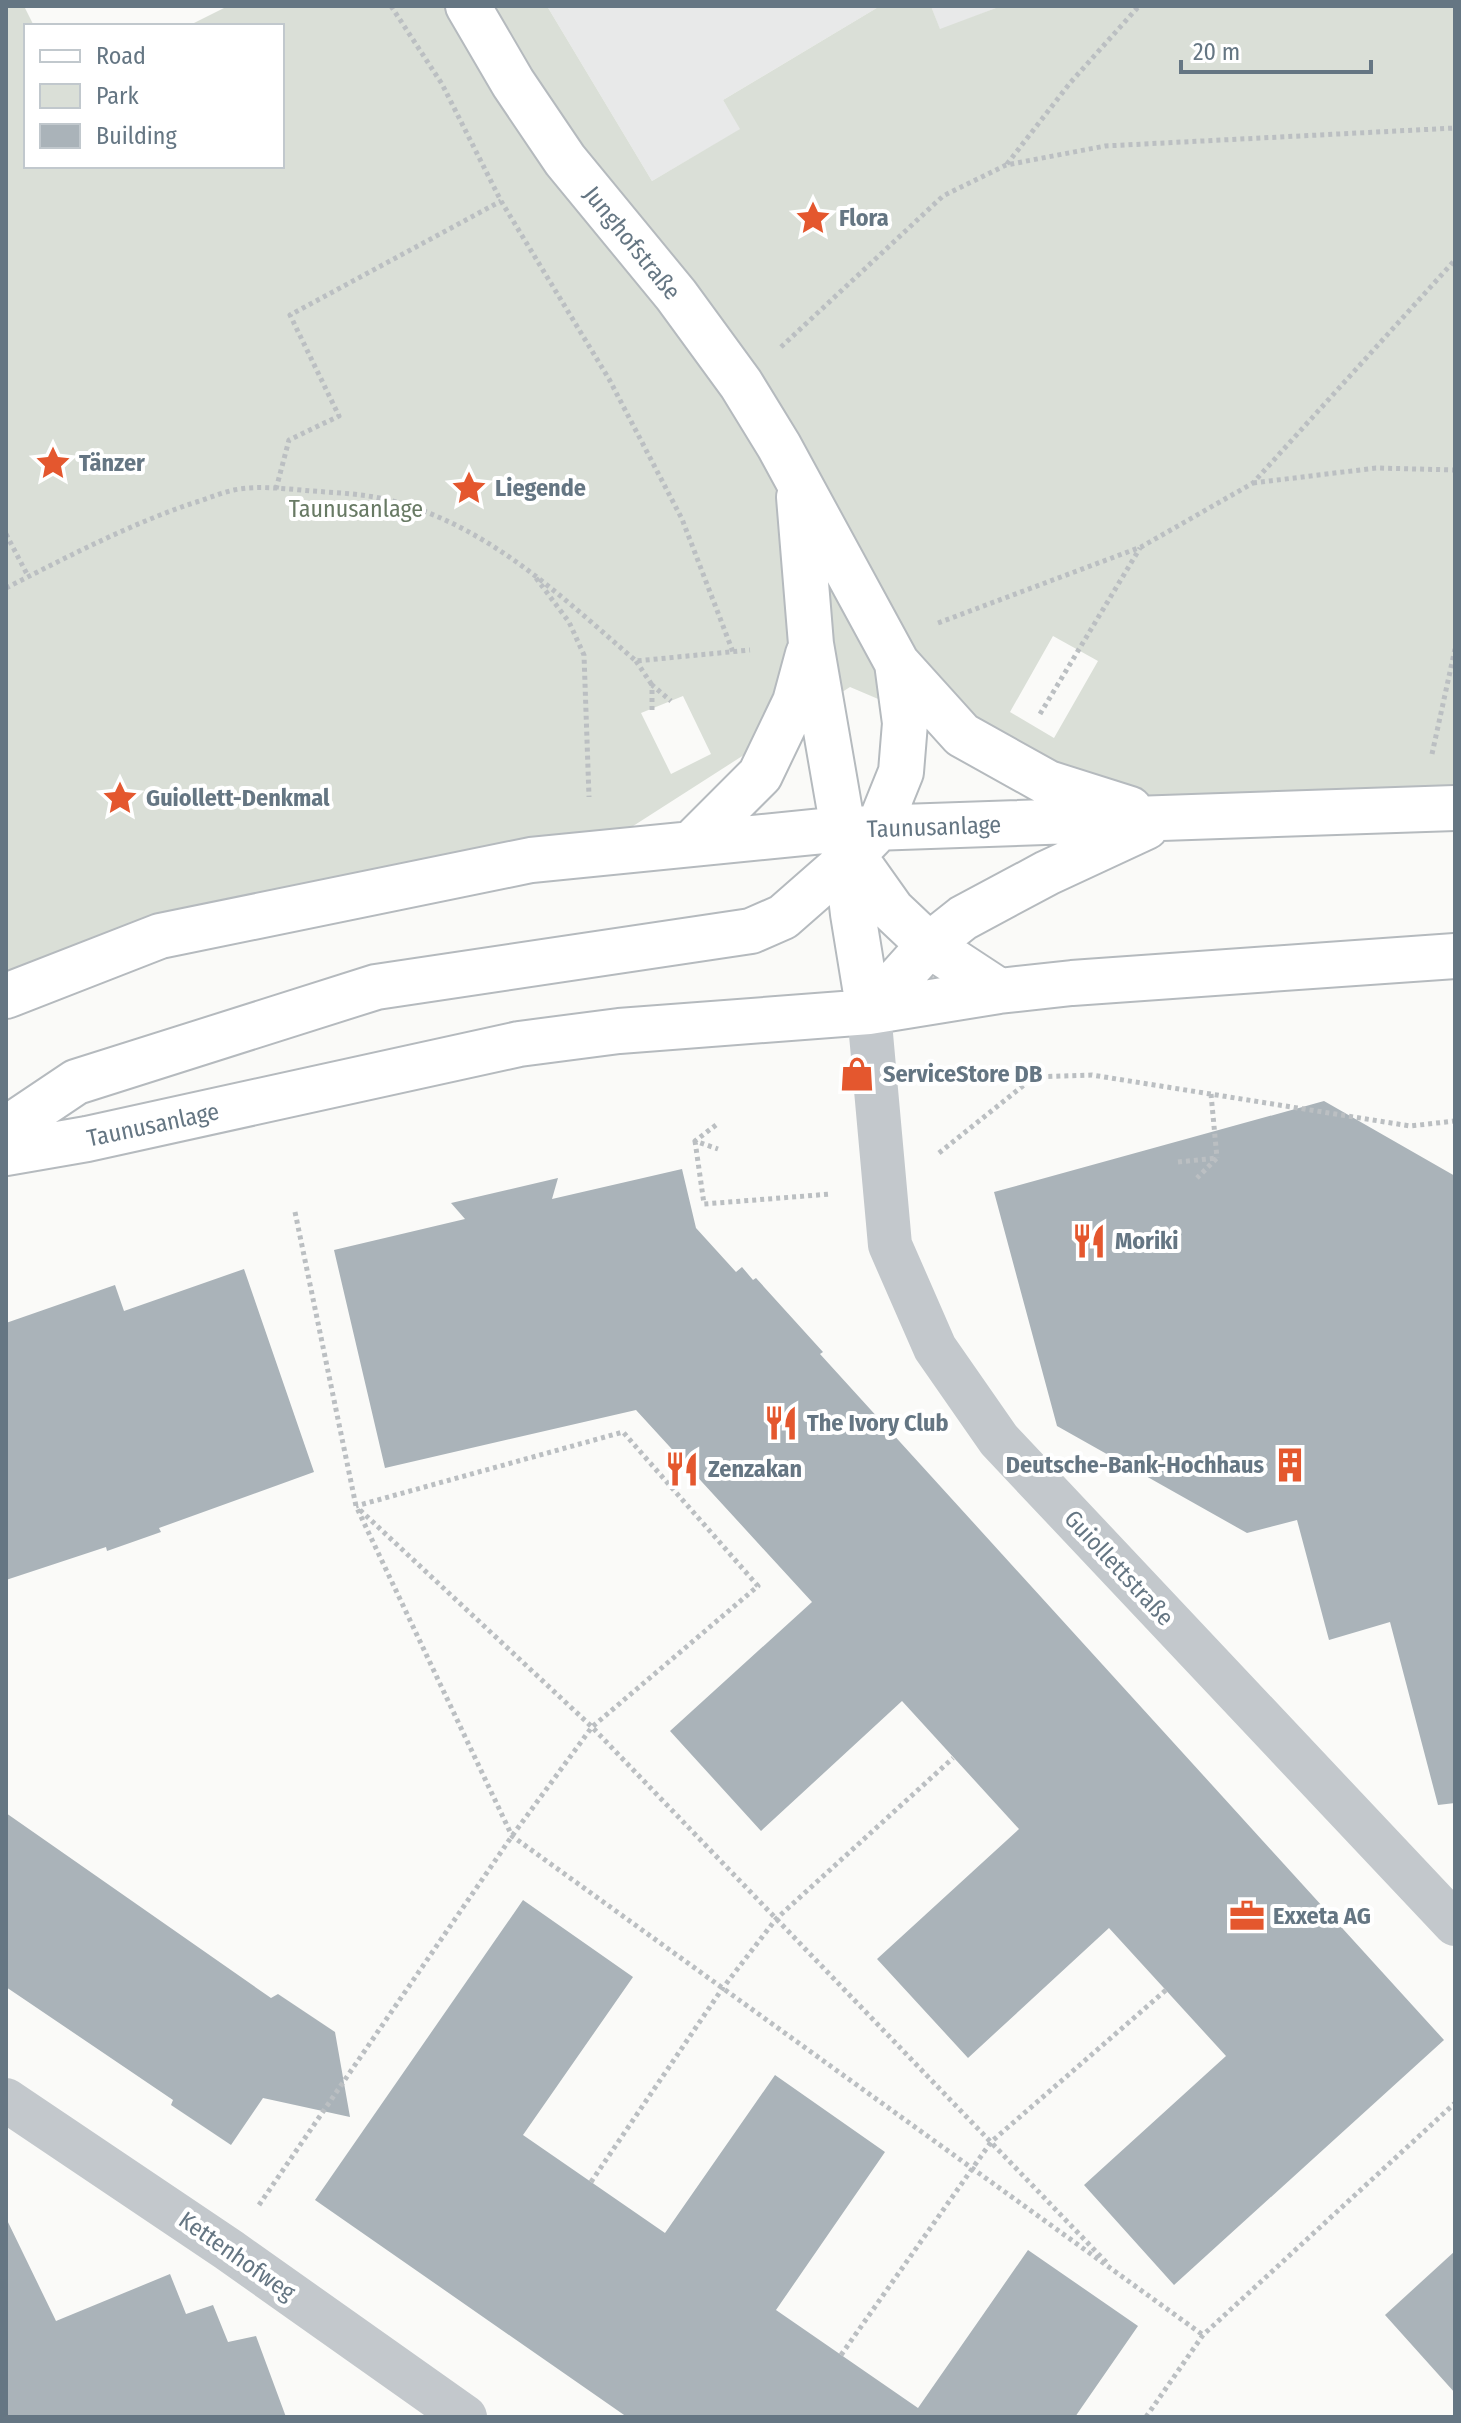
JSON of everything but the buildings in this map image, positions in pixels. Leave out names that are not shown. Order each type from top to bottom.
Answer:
[{"type":"main road","name":"Junghofstraße","points":[[468,6],[513,83],[565,160],[676,295],[741,384],[797,479],[897,663],[905,723],[901,772],[856,843]]},
{"type":"main road","name":"Junghofstraße","points":[[797,479],[811,644],[856,843]]},
{"type":"main road","points":[[691,844],[760,775],[795,702],[811,644]]},
{"type":"main road","points":[[897,663],[962,735],[1048,783],[1162,820]]},
{"type":"main road","name":"Taunusanlage","points":[[6,996],[160,936],[531,860],[691,844],[856,843],[1162,820],[1438,809]]},
{"type":"main road","name":"Taunusanlage","points":[[869,1012],[929,945],[963,918],[1047,873],[1162,820]]},
{"type":"main road","points":[[856,843],[892,910],[929,945],[999,991]]},
{"type":"main road","points":[[856,843],[853,914],[869,1012]]},
{"type":"main road","points":[[6,1129],[76,1082],[376,987],[751,931],[783,917],[856,843]]},
{"type":"main road","name":"Taunusanlage","points":[[6,1153],[87,1139],[519,1044],[619,1031],[869,1012],[999,991],[1087,982],[1455,956]]},
{"type":"street","name":"Guiollettstraße","points":[[869,1012],[890,1245],[935,1348],[999,1440],[1455,1924]]},
{"type":"street","name":"Kettenhofweg","points":[[6,2100],[229,2250],[465,2417]]},
{"type":"path","points":[[391,6],[442,84],[501,201],[609,379],[682,519],[733,652]]},
{"type":"path","points":[[1006,165],[1070,83],[1139,6]]},
{"type":"path","points":[[741,384],[943,196],[1006,165],[1105,146],[1455,128]]},
{"type":"path","points":[[276,489],[289,440],[339,416],[290,315],[501,201]]},
{"type":"path","points":[[924,628],[1141,547],[1253,483],[1455,260]]},
{"type":"path","points":[[1253,483],[1376,468],[1455,470]]},
{"type":"path","points":[[6,588],[103,539],[170,511],[235,490],[356,494],[397,502],[448,522],[530,570],[636,661],[652,685],[671,701]]},
{"type":"path","points":[[6,534],[28,576]]},
{"type":"path","points":[[1039,717],[1141,547]]},
{"type":"path","points":[[530,570],[569,622],[584,655],[589,810]]},
{"type":"path","points":[[636,661],[760,648]]},
{"type":"path","points":[[1438,809],[1455,649]]},
{"type":"path","points":[[652,685],[652,710]]},
{"type":"path","points":[[695,1141],[704,1204],[842,1193],[884,1185],[931,1159],[1034,1077],[1092,1075],[1410,1126],[1455,1121]]},
{"type":"path","points":[[1211,1094],[1217,1158]]},
{"type":"path","points":[[695,1141],[716,1125]]},
{"type":"path","points":[[695,1141],[718,1149]]},
{"type":"path","points":[[1178,1162],[1217,1158]]},
{"type":"path","points":[[1197,1178],[1217,1158]]},
{"type":"path","points":[[295,1212],[356,1506],[512,1836],[1203,2335]]},
{"type":"path","points":[[229,2250],[512,1836],[592,1727],[758,1586],[623,1432],[356,1506]]},
{"type":"path","points":[[356,1506],[592,1727],[1118,2275]]},
{"type":"path","points":[[591,2182],[722,1989],[776,1919],[953,1758]]},
{"type":"path","points":[[841,2355],[991,2142],[1166,1990]]},
{"type":"path","points":[[1146,2417],[1203,2335],[1455,2103]]},
{"type":"shaded area","points":[[547,6],[880,6],[723,100],[741,129],[652,181]]},
{"type":"shaded area","points":[[931,6],[1001,6],[940,30]]},
{"type":"green space","name":"Taunusanlage","points":[[6,6],[24,6],[33,24],[24,24],[24,168],[284,168],[284,24],[192,24],[228,6],[547,6],[652,181],[740,129],[723,100],[880,6],[931,6],[940,29],[1001,6],[1455,6],[1455,806],[1162,820],[850,687],[591,853],[6,996]],"holes":[[[1053,636],[1098,661],[1054,738],[1010,712]],[[683,696],[711,754],[671,774],[641,713]]]},
{"type":"place","name":"Flora","points":[[813,218]]},
{"type":"place","name":"Tänzer","points":[[53,463]]},
{"type":"place","name":"Liegende","points":[[469,488]]},
{"type":"place","name":"Guiollett-Denkmal","points":[[120,798]]},
{"type":"place","name":"ServiceStore DB","points":[[857,1074]]},
{"type":"place","name":"Moriki","points":[[1089,1241]]},
{"type":"place","name":"The Ivory Club","points":[[781,1423]]},
{"type":"place","name":"Deutsche-Bank-Hochhaus","points":[[1290,1465]]},
{"type":"place","name":"Zenzakan","points":[[682,1469]]},
{"type":"place","name":"Exxeta AG","points":[[1247,1916]]}]
